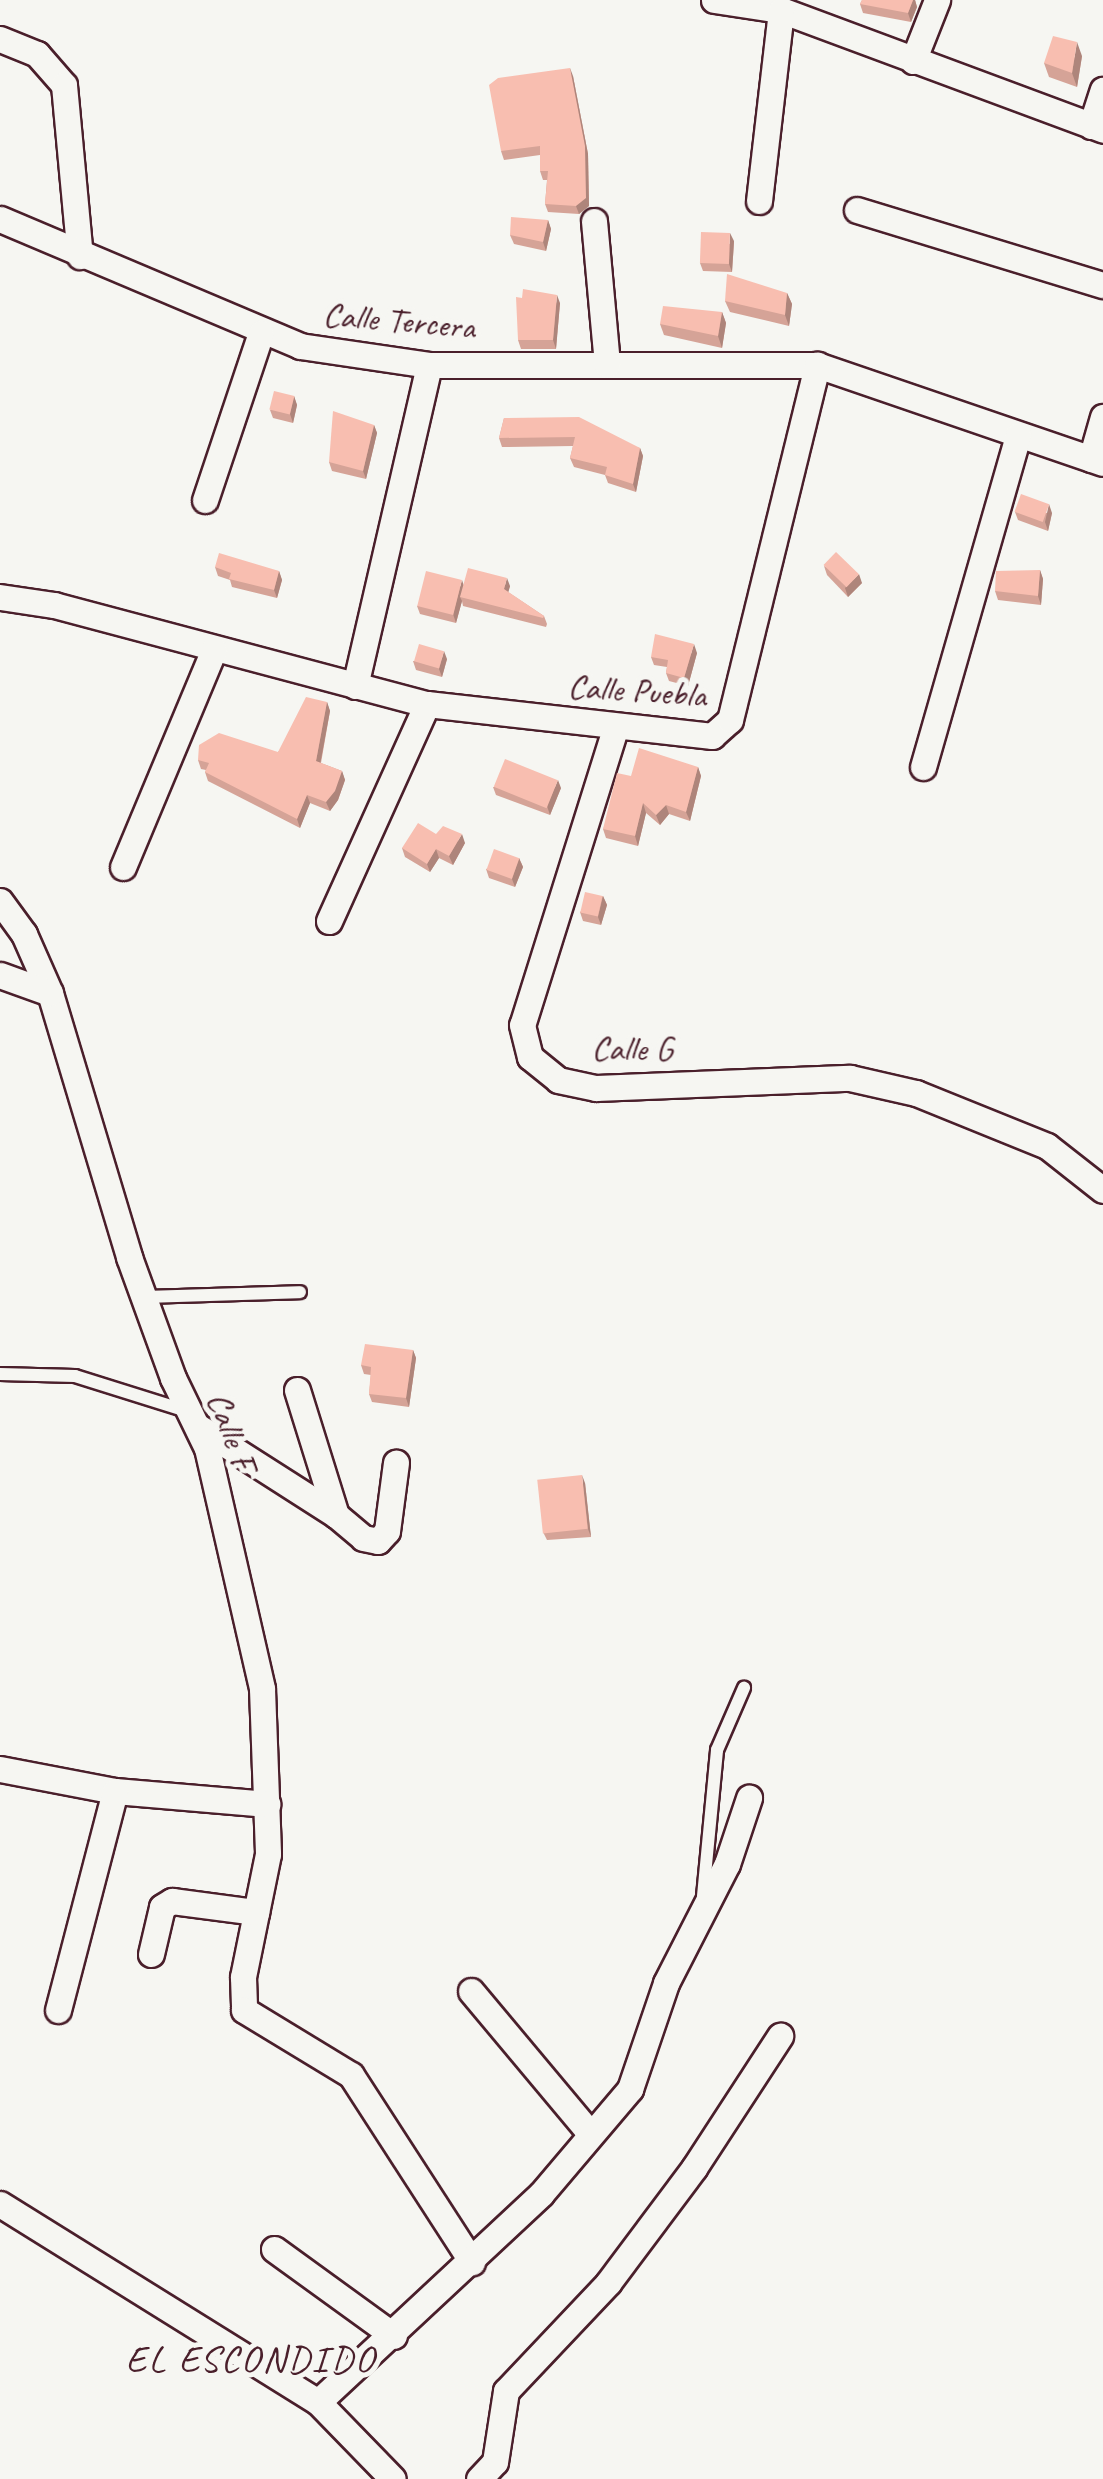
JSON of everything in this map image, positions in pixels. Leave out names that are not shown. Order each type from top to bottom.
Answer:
[{"type":"street","points":[[714,0],[781,10],[1097,128],[1103,90]]},
{"type":"street","points":[[912,60],[937,0]]},
{"type":"street","points":[[758,201],[781,10]]},
{"type":"street","points":[[0,39],[37,54],[64,85],[80,256]]},
{"type":"street","points":[[856,210],[1103,284]]},
{"type":"street","name":"Calle Tercera","points":[[0,219],[261,334],[300,346],[428,364],[817,365]]},
{"type":"street","points":[[594,220],[607,364]]},
{"type":"street","points":[[205,500],[261,334]]},
{"type":"street","points":[[355,686],[428,364]]},
{"type":"street","points":[[817,365],[1097,461],[1103,417]]},
{"type":"street","name":"Calle Puebla","points":[[0,597],[427,704],[615,729],[712,736],[730,720],[817,365]]},
{"type":"street","points":[[923,767],[1018,435]]},
{"type":"street","points":[[123,866],[214,649]]},
{"type":"street","points":[[330,921],[427,704]]},
{"type":"street","name":"Calle G","points":[[615,729],[522,1025],[530,1057],[558,1080],[596,1088],[850,1078],[961,1107],[1048,1146],[1103,1190]]},
{"type":"street","name":"Calle F","points":[[0,901],[24,934],[50,994],[144,1297],[208,1448],[262,1689],[268,1854],[243,1977],[244,2010],[351,2075],[472,2262]]},
{"type":"street","points":[[0,975],[50,994]]},
{"type":"street","points":[[297,1390],[336,1515]]},
{"type":"street","points":[[193,1419],[336,1515],[363,1538],[378,1541],[387,1531],[396,1463]]},
{"type":"street","points":[[0,1769],[115,1792],[268,1804]]},
{"type":"street","points":[[58,2010],[115,1792]]},
{"type":"street","points":[[318,2402],[394,2336],[541,2194],[589,2132],[630,2088],[666,1983],[702,1913],[749,1798]]},
{"type":"street","points":[[151,1954],[162,1907],[172,1901],[256,1912]]},
{"type":"street","points":[[471,1991],[589,2132]]},
{"type":"street","points":[[479,2479],[495,2462],[506,2391],[608,2283],[694,2168],[780,2036]]},
{"type":"street","points":[[0,2204],[318,2402],[394,2479]]},
{"type":"street","points":[[274,2250],[394,2336]]},
{"type":"lane","points":[[144,1297],[300,1292]]},
{"type":"lane","points":[[0,1374],[74,1376],[193,1419]]},
{"type":"lane","points":[[702,1913],[717,1750],[744,1688]]},
{"type":"building","points":[[862,0],[913,0],[908,13],[860,4]]},
{"type":"building","points":[[1053,36],[1077,42],[1072,73],[1044,63]]},
{"type":"building","points":[[570,68],[585,146],[586,198],[576,206],[545,204],[548,171],[540,171],[540,146],[501,151],[489,85],[498,78]]},
{"type":"building","points":[[511,217],[548,220],[543,242],[510,235]]},
{"type":"building","points":[[701,232],[730,233],[729,264],[700,263]]},
{"type":"building","points":[[727,274],[787,293],[785,315],[725,301]]},
{"type":"building","points":[[523,289],[557,295],[553,340],[518,340],[516,297],[522,298]]},
{"type":"building","points":[[663,306],[722,312],[718,336],[660,324]]},
{"type":"building","points":[[274,391],[294,396],[290,415],[269,409]]},
{"type":"building","points":[[333,411],[374,425],[363,471],[329,462]]},
{"type":"building","points":[[579,417],[640,448],[633,484],[605,475],[607,467],[570,458],[575,437],[499,438],[504,418]]},
{"type":"building","points":[[1021,494],[1049,504],[1043,522],[1015,512]]},
{"type":"building","points":[[836,552],[859,574],[847,587],[823,565]]},
{"type":"building","points":[[219,553],[279,571],[274,590],[229,579],[231,573],[215,567]]},
{"type":"building","points":[[468,568],[507,578],[504,589],[543,618],[460,597]]},
{"type":"building","points":[[1040,570],[1038,596],[995,591],[996,571]]},
{"type":"building","points":[[426,571],[462,580],[453,615],[417,606]]},
{"type":"building","points":[[655,634],[694,644],[684,678],[666,673],[668,660],[651,657]]},
{"type":"building","points":[[419,644],[444,651],[439,668],[414,661]]},
{"type":"building","points":[[306,697],[327,702],[316,761],[342,771],[326,802],[307,795],[297,819],[205,772],[209,763],[198,760],[199,745],[219,733],[278,752]]},
{"type":"building","points":[[639,748],[698,767],[686,812],[666,805],[656,815],[643,803],[635,836],[603,829],[617,773],[631,776]]},
{"type":"building","points":[[505,759],[558,780],[547,808],[494,787]]},
{"type":"building","points":[[418,823],[436,834],[443,826],[462,834],[449,856],[436,849],[427,864],[402,848]]},
{"type":"building","points":[[494,849],[519,858],[512,879],[486,870]]},
{"type":"building","points":[[585,892],[603,896],[598,917],[580,912]]},
{"type":"building","points":[[365,1344],[413,1350],[406,1398],[369,1394],[371,1367],[361,1365]]},
{"type":"building","points":[[582,1475],[588,1529],[543,1533],[537,1480]]},
{"type":"district","name":"EL ESCONDIDO","points":[[251,2359]]}]
